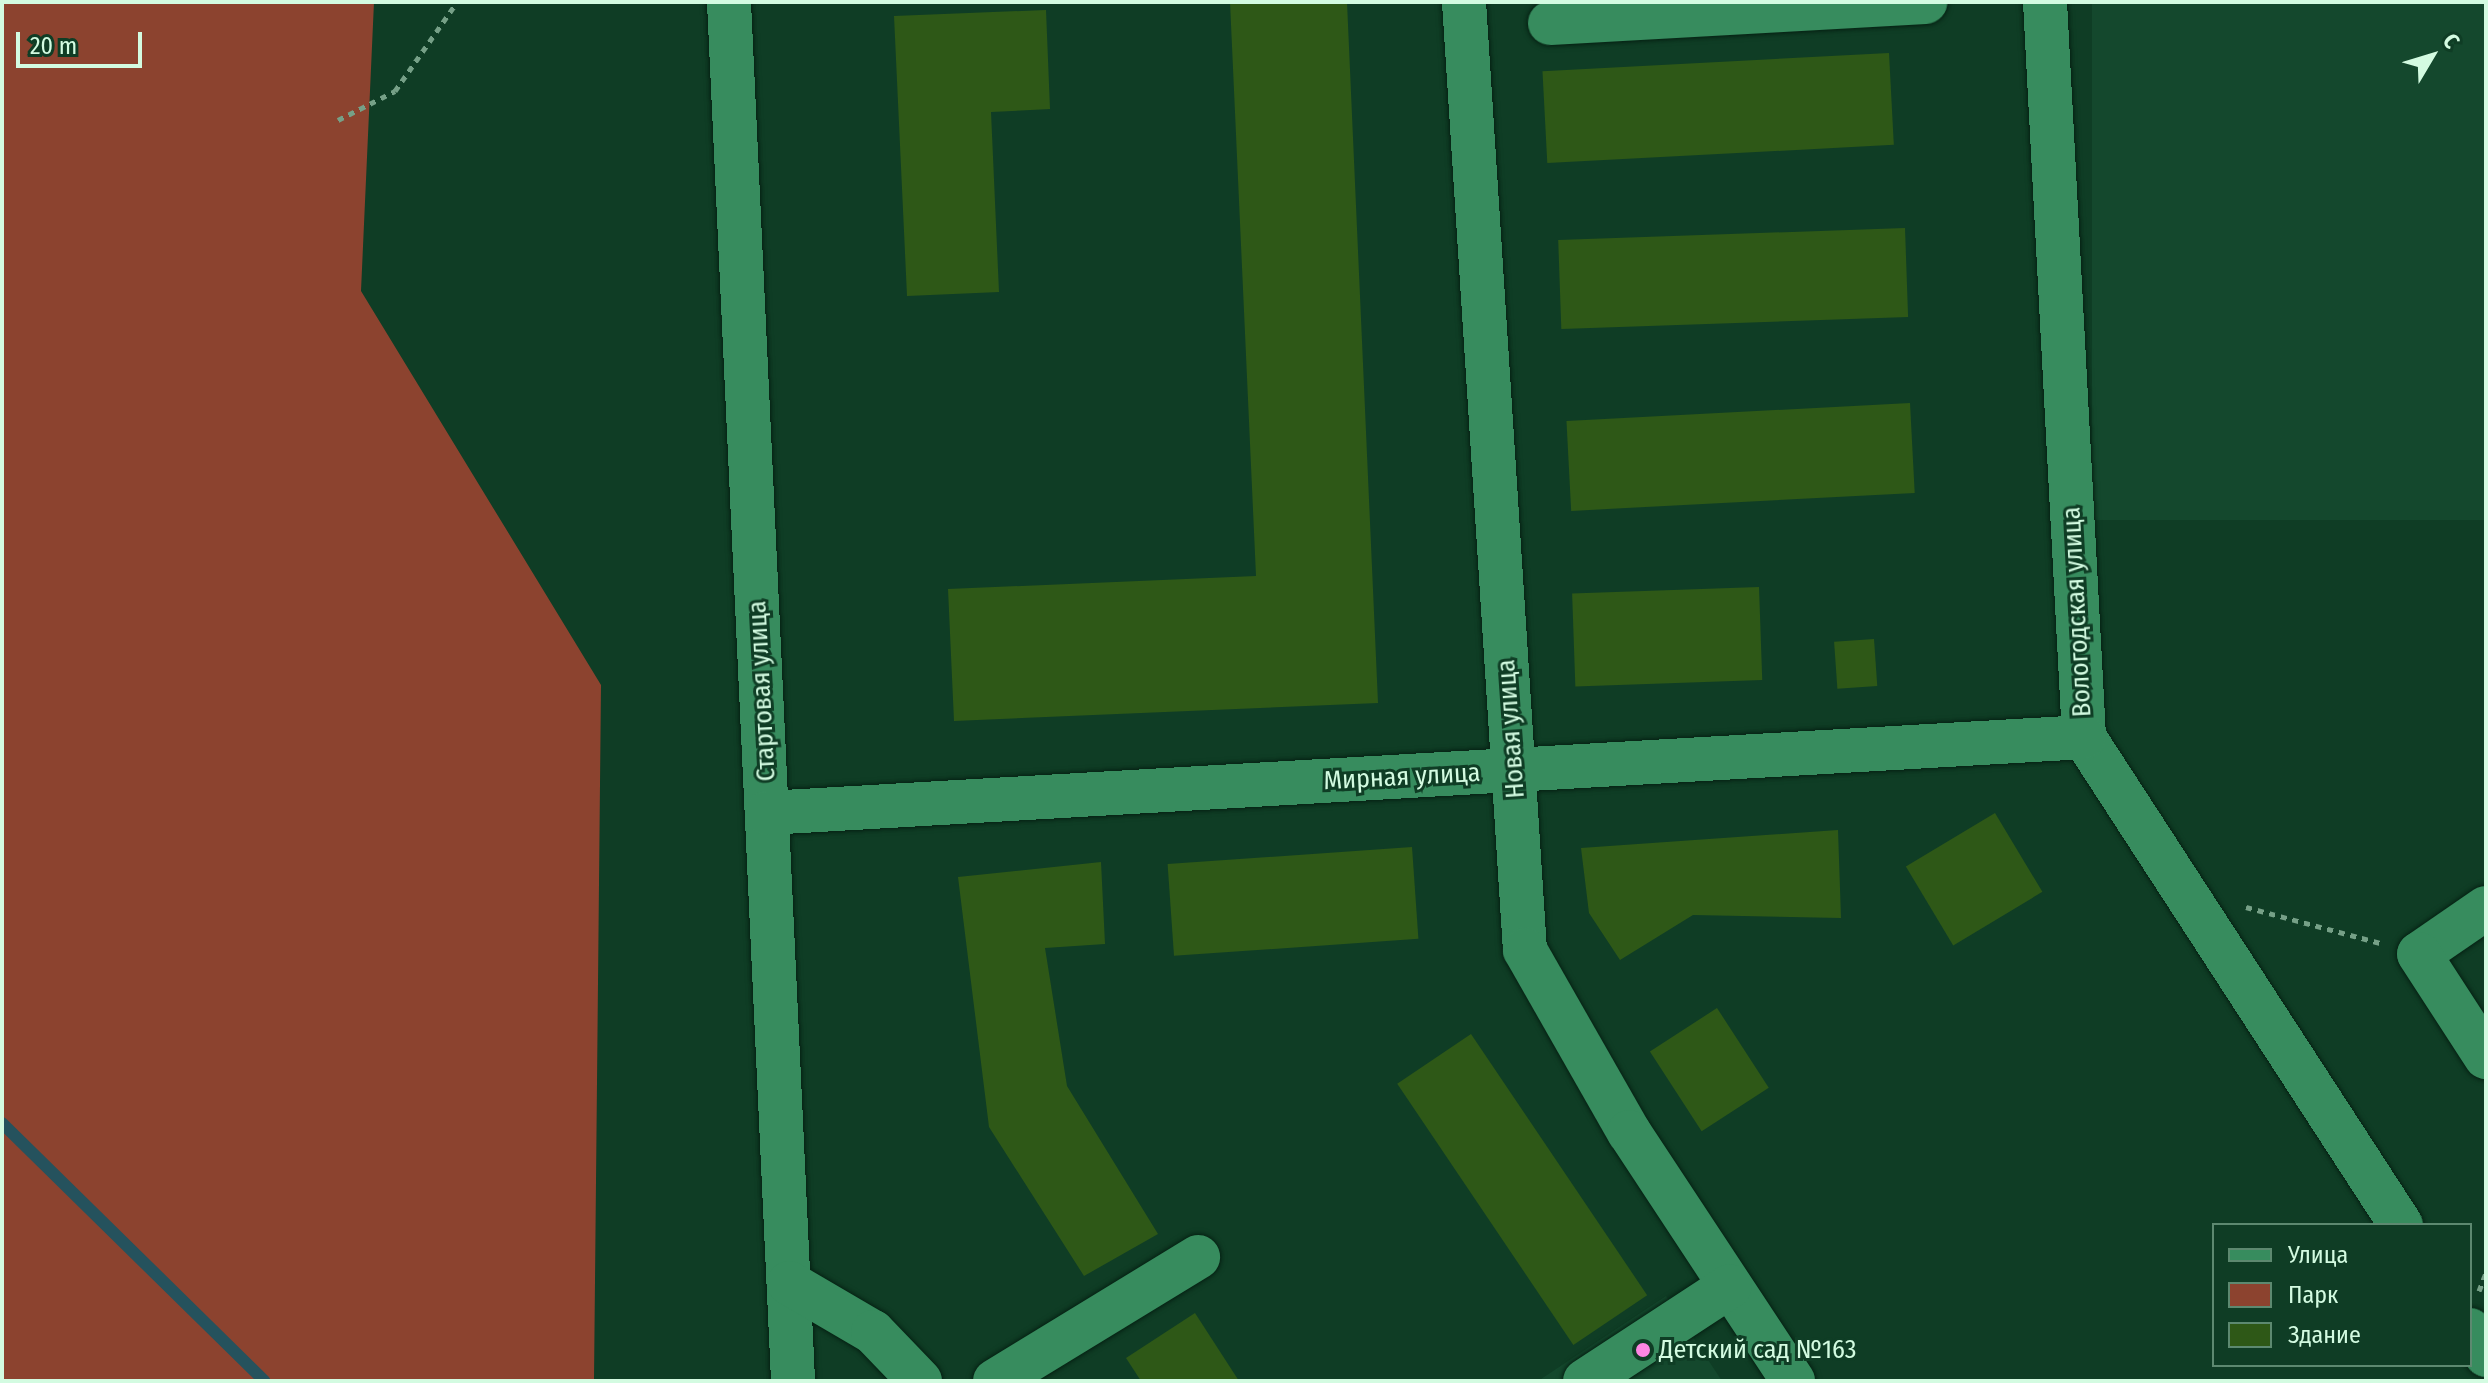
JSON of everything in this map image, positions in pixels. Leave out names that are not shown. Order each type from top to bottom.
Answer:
[{"type":"street","name":"Стартовая улица","points":[[729,2],[793,1381]]},
{"type":"street","name":"Новая улица","points":[[1464,2],[1525,950],[1629,1132],[1793,1381]]},
{"type":"street","points":[[1550,23],[1925,2]]},
{"type":"street","name":"Вологодская улица","points":[[2045,2],[2084,737],[2400,1223]]},
{"type":"street","name":"Мирная улица","points":[[767,813],[2084,737]]},
{"type":"street","points":[[2486,908],[2419,954],[2486,1057]]},
{"type":"street","points":[[995,1381],[1198,1257]]},
{"type":"street","points":[[789,1283],[873,1332],[920,1381]]},
{"type":"street","points":[[1585,1381],[1730,1286]]},
{"type":"street","points":[[2472,1333],[2486,1355]]},
{"type":"path","points":[[338,120],[395,91],[457,2]]},
{"type":"path","points":[[2180,889],[2419,954]]},
{"type":"shaded area","points":[[2092,2],[2486,2],[2486,520],[2092,520]]},
{"type":"shaded area","name":"Детский сад №163","points":[[1666,1296],[1722,1381],[1538,1381]]},
{"type":"green space","points":[[2,2],[374,2],[361,291],[601,685],[594,1381],[2,1381]]},
{"type":"building","points":[[1230,2],[1347,2],[1378,703],[954,721],[948,589],[1256,576]]},
{"type":"building","points":[[1046,10],[1050,109],[991,112],[999,292],[907,296],[894,16]]},
{"type":"building","points":[[1889,53],[1894,145],[1547,163],[1542,71]]},
{"type":"building","points":[[1905,228],[1908,317],[1561,329],[1558,240]]},
{"type":"building","points":[[1910,403],[1915,493],[1571,511],[1566,421]]},
{"type":"building","points":[[1759,587],[1762,680],[1575,686],[1572,594]]},
{"type":"building","points":[[1874,639],[1877,686],[1837,689],[1834,642]]},
{"type":"building","points":[[1995,813],[2042,892],[1953,945],[1906,867]]},
{"type":"building","points":[[1838,830],[1841,918],[1693,915],[1620,960],[1589,913],[1581,848]]},
{"type":"building","points":[[1412,847],[1418,939],[1174,956],[1168,864]]},
{"type":"building","points":[[1101,862],[1105,944],[1045,948],[1067,1086],[1158,1234],[1084,1276],[989,1127],[958,877]]},
{"type":"building","points":[[1717,1008],[1769,1088],[1702,1131],[1650,1052]]},
{"type":"building","points":[[1471,1034],[1647,1295],[1573,1345],[1397,1084]]},
{"type":"building","points":[[1195,1313],[1239,1381],[1141,1381],[1126,1358]]},
{"type":"waterway","points":[[2,1123],[265,1381]]},
{"type":"place","name":"Детский сад №163","points":[[1643,1350]]}]
